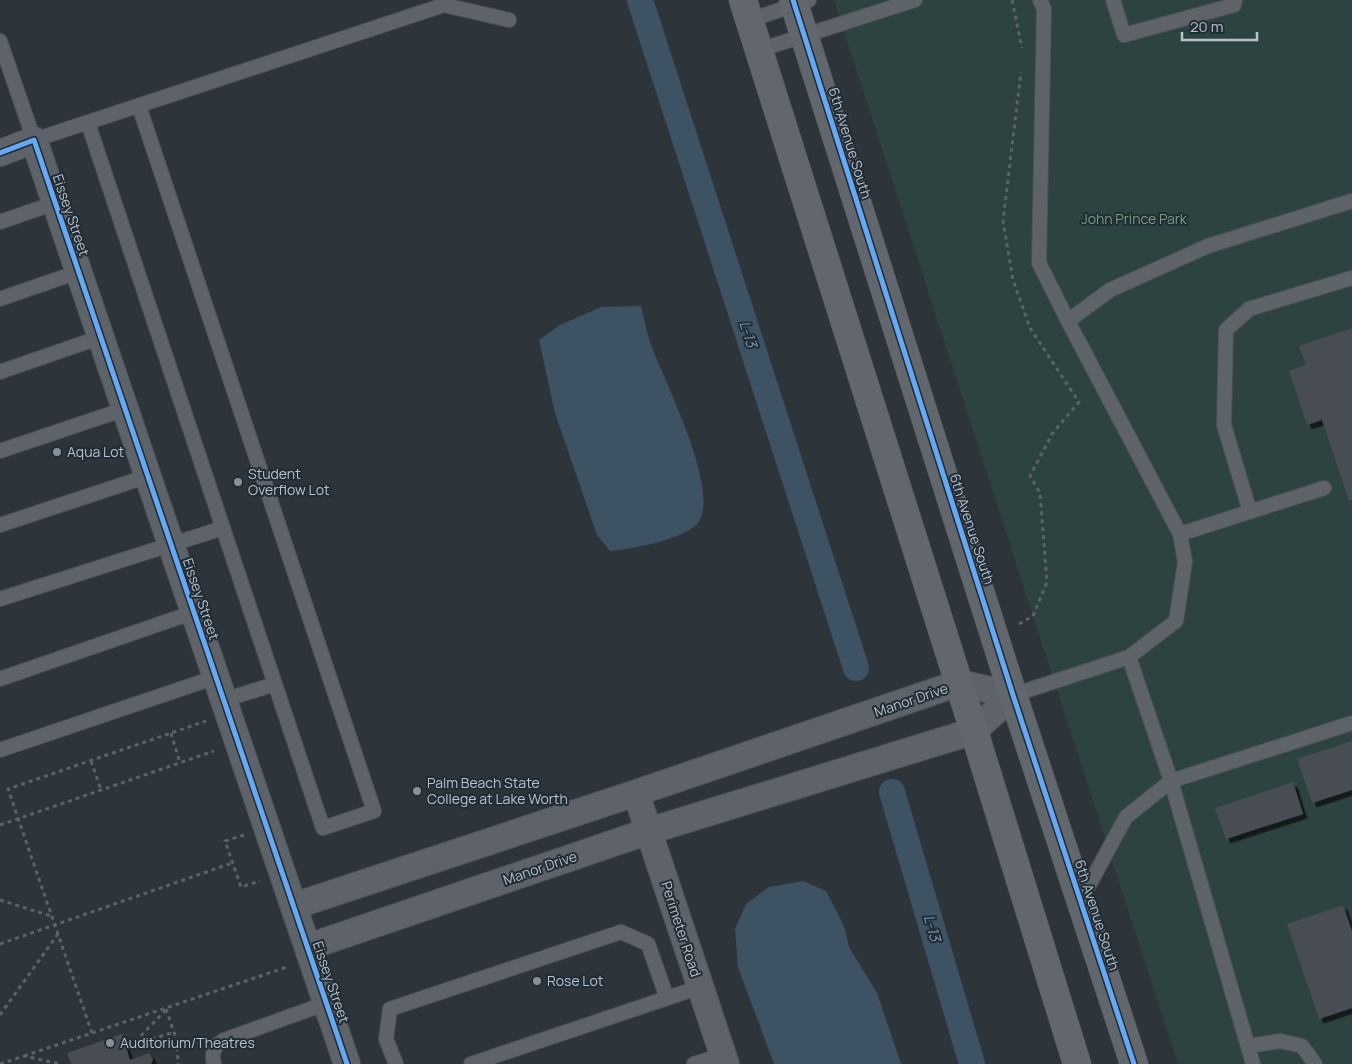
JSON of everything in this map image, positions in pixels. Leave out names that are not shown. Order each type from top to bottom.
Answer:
[{"type":"street","name":"6th Avenue South","points":[[799,2],[804,35],[1013,695],[1134,1064]]},
{"type":"street","points":[[746,10],[959,683],[1076,1064]]},
{"type":"street","points":[[0,153],[34,140]]},
{"type":"street","name":"Eissey Street","points":[[34,140],[194,612],[216,699],[294,906],[300,956],[327,1003],[347,1064]]},
{"type":"street","name":"Manor Drive","points":[[294,906],[636,793],[959,683],[1013,695]]},
{"type":"street","name":"Manor Drive","points":[[300,956],[649,831],[974,731],[1013,695]]},
{"type":"street","name":"Perimeter Road","points":[[636,793],[724,1059]]},
{"type":"lane","points":[[759,50],[915,0]]},
{"type":"lane","points":[[1013,695],[1129,657],[1176,622],[1185,562],[1180,534],[1068,322],[1039,263],[1044,9],[1040,0]]},
{"type":"lane","points":[[1113,0],[1124,35],[1234,5],[1235,0]]},
{"type":"lane","points":[[746,10],[799,2]]},
{"type":"lane","points":[[34,140],[444,5],[509,20]]},
{"type":"lane","name":"Eissey Street","points":[[0,41],[34,140]]},
{"type":"lane","points":[[88,123],[323,828],[374,811],[139,106]]},
{"type":"lane","points":[[1068,322],[1110,290],[1208,246],[1352,201]]},
{"type":"lane","points":[[0,222],[55,203]]},
{"type":"lane","points":[[0,299],[78,272]]},
{"type":"lane","points":[[1250,512],[1224,425],[1226,330],[1249,309],[1352,278]]},
{"type":"lane","points":[[0,372],[101,337]]},
{"type":"lane","points":[[0,451],[125,409]]},
{"type":"lane","points":[[0,525],[148,476]]},
{"type":"lane","points":[[1180,534],[1324,488]]},
{"type":"lane","points":[[0,599],[223,528]]},
{"type":"lane","points":[[0,679],[194,612]]},
{"type":"lane","points":[[1129,657],[1171,781],[1253,1064]]},
{"type":"lane","points":[[0,750],[275,684]]},
{"type":"lane","points":[[1080,900],[1126,817],[1171,781],[1352,722]]},
{"type":"lane","points":[[396,1064],[386,1039],[390,1009],[621,932],[648,944],[667,998]]},
{"type":"lane","points":[[471,1064],[700,987]]},
{"type":"lane","points":[[214,1064],[213,1051],[217,1044],[224,1040],[327,1003]]},
{"type":"lane","points":[[1248,1046],[1280,1041],[1302,1046],[1315,1064]]},
{"type":"lane","points":[[694,1064],[724,1059]]},
{"type":"path","points":[[1012,0],[1023,52]]},
{"type":"path","points":[[1019,624],[1033,616],[1047,582],[1040,493],[1030,476],[1052,434],[1079,402],[1030,328],[1013,280],[1003,221],[1022,62]]},
{"type":"path","points":[[92,1033],[8,789],[171,733],[216,699]]},
{"type":"path","points":[[171,733],[180,763]]},
{"type":"path","points":[[0,825],[219,750]]},
{"type":"path","points":[[91,761],[101,790]]},
{"type":"path","points":[[247,834],[225,841],[232,863],[241,887],[263,880]]},
{"type":"path","points":[[0,944],[232,863]]},
{"type":"path","points":[[0,900],[52,916]]},
{"type":"path","points":[[0,1015],[58,934]]},
{"type":"path","points":[[0,1062],[24,1056],[166,1009],[300,956]]},
{"type":"path","points":[[166,1009],[178,1041],[178,1064]]},
{"type":"path","points":[[166,1009],[132,1046],[174,1032]]},
{"type":"path","points":[[24,1056],[60,1064]]},
{"type":"path","points":[[16,1058],[18,1064]]},
{"type":"green space","name":"John Prince Park","points":[[834,0],[1352,0],[1352,1064],[1178,1064]]},
{"type":"water","points":[[641,306],[650,342],[688,436],[697,464],[703,489],[703,510],[696,525],[679,535],[642,546],[610,551],[597,535],[555,413],[539,340],[560,325],[601,307]]},
{"type":"water","points":[[803,881],[826,891],[844,926],[849,947],[877,993],[901,1064],[774,1064],[738,967],[735,929],[746,904],[769,887]]},
{"type":"building","points":[[1352,328],[1352,500],[1349,501],[1322,420],[1307,425],[1289,371],[1306,365],[1299,346]]},
{"type":"building","points":[[1352,741],[1352,790],[1312,803],[1297,759]]},
{"type":"building","points":[[1293,782],[1303,814],[1226,839],[1215,808]]},
{"type":"building","points":[[1343,905],[1352,931],[1352,1008],[1319,1019],[1287,924]]},
{"type":"building","name":"Auditorium/Theatres","points":[[122,1034],[130,1060],[149,1053],[153,1060],[151,1064],[71,1064],[67,1053]]},
{"type":"waterway","name":"L-13","points":[[640,0],[856,668]]},
{"type":"waterway","name":"L-13","points":[[892,792],[972,1064]]},
{"type":"cycle path","points":[[793,0],[1013,695],[1134,1064]]},
{"type":"cycle path","points":[[0,153],[34,140],[347,1064]]},
{"type":"place","name":"Aqua Lot","points":[[57,452]]},
{"type":"place","name":"Student Overflow Lot","points":[[238,482]]},
{"type":"place","name":"Palm Beach State College at Lake Worth","points":[[417,791]]},
{"type":"place","name":"Rose Lot","points":[[537,981]]},
{"type":"place","name":"Auditorium/Theatres","points":[[110,1043]]}]
